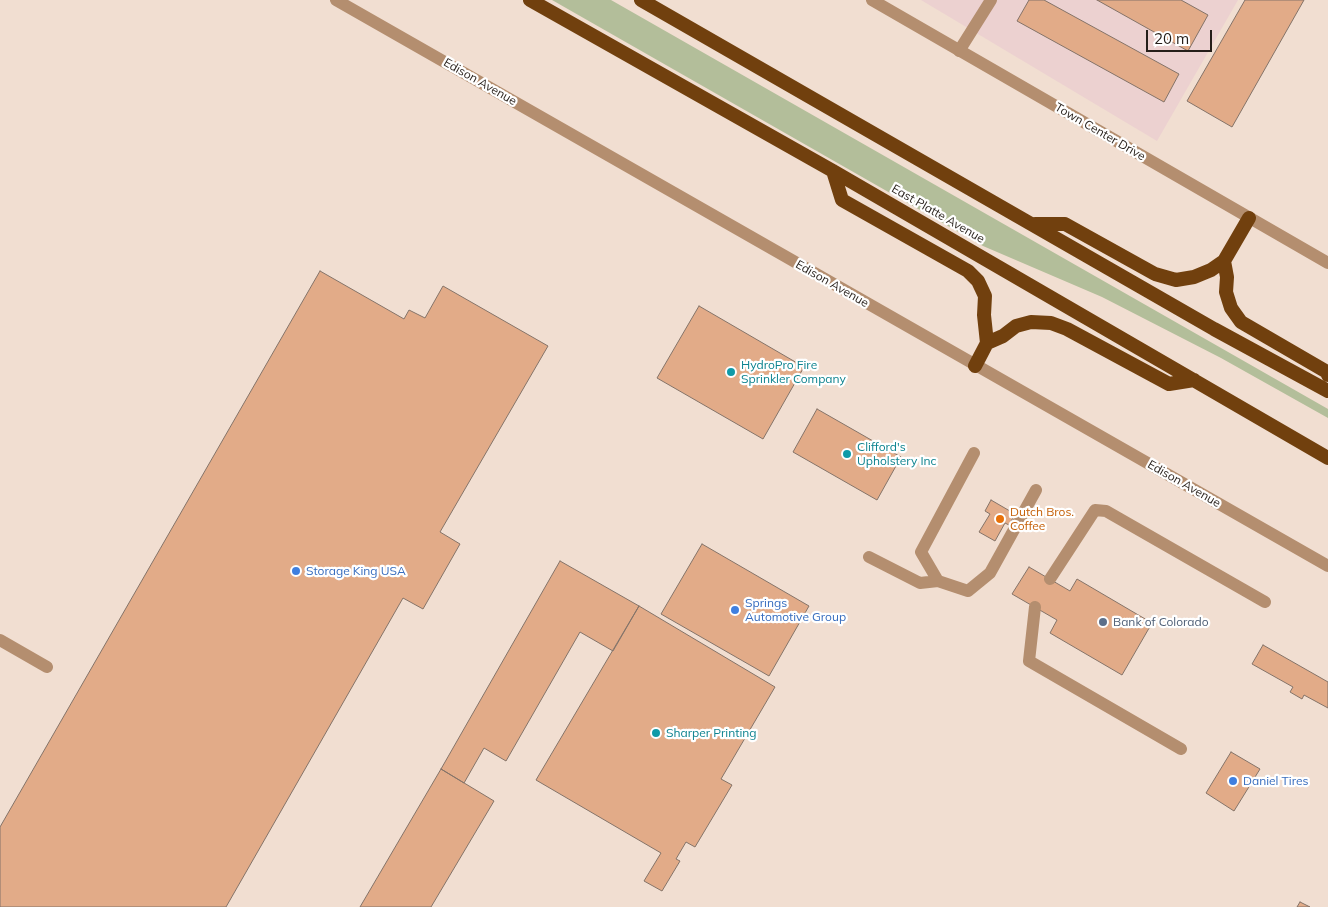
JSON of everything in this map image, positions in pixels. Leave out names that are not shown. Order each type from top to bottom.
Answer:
[{"type":"highway","name":"East Platte Avenue","points":[[530,0],[833,171],[1328,458]]},
{"type":"highway","points":[[641,0],[1214,329],[1328,391]]},
{"type":"highway","points":[[833,171],[842,200],[968,271],[978,281],[984,296],[984,315],[988,343]]},
{"type":"highway","points":[[1033,224],[1066,224],[1155,274],[1176,280],[1194,277],[1211,270],[1224,261],[1249,218]]},
{"type":"highway","points":[[1224,261],[1227,277],[1226,292],[1231,308],[1241,322],[1326,372],[1328,375]]},
{"type":"highway","points":[[975,366],[988,343],[1016,326],[1031,322],[1051,322],[1169,384],[1194,380]]},
{"type":"street","name":"Edison Avenue","points":[[336,0],[1328,566]]},
{"type":"street","name":"Town Center Drive","points":[[872,0],[1328,263]]},
{"type":"street","points":[[959,51],[991,0]]},
{"type":"street","points":[[938,581],[922,552],[974,453]]},
{"type":"street","points":[[869,557],[920,583],[938,581],[968,591],[990,573],[1036,490]]},
{"type":"street","points":[[1050,579],[1095,510],[1106,510],[1265,602]]},
{"type":"street","points":[[1035,607],[1029,661],[1181,749]]},
{"type":"street","points":[[0,640],[47,667]]},
{"type":"shaded area","points":[[921,0],[1238,0],[1157,141]]},
{"type":"green space","points":[[552,0],[611,0],[1328,409],[1328,418],[1221,358],[1102,297],[983,246]]},
{"type":"building","points":[[1029,0],[1044,0],[1179,74],[1164,102],[1017,21]]},
{"type":"building","points":[[1097,0],[1181,0],[1208,15],[1188,51]]},
{"type":"building","points":[[1245,0],[1304,0],[1232,127],[1187,101]]},
{"type":"building","name":"Storage King USA","points":[[320,271],[404,319],[409,310],[425,318],[443,286],[548,346],[440,532],[460,544],[423,609],[403,598],[226,907],[0,907],[0,827]]},
{"type":"building","name":"HydroPro Fire Sprinkler Company","points":[[699,306],[804,367],[763,439],[657,378]]},
{"type":"building","name":"Clifford's Upholstery Inc","points":[[817,409],[901,457],[877,500],[793,452]]},
{"type":"building","name":"Dutch Bros. Coffee","points":[[991,500],[1015,514],[1009,525],[1005,523],[995,541],[979,532],[990,514],[985,511]]},
{"type":"building","name":"Springs Automotive Group","points":[[702,544],[809,606],[769,676],[661,614]]},
{"type":"building","points":[[560,561],[639,606],[613,651],[580,632],[506,761],[484,748],[464,783],[441,769]]},
{"type":"building","name":"Bank of Colorado","points":[[1029,567],[1070,591],[1077,579],[1152,623],[1122,675],[1050,633],[1057,620],[1012,594]]},
{"type":"building","name":"Sharper Printing","points":[[639,606],[775,687],[721,779],[732,785],[695,847],[686,842],[676,859],[680,861],[662,891],[644,881],[661,853],[536,780]]},
{"type":"building","points":[[1263,645],[1328,682],[1328,708],[1304,695],[1302,699],[1290,692],[1293,687],[1252,664]]},
{"type":"building","name":"Daniel Tires","points":[[1231,752],[1260,769],[1234,811],[1206,793]]},
{"type":"building","points":[[441,769],[494,801],[431,907],[360,907]]},
{"type":"building","points":[[1300,902],[1310,907],[1297,907]]},
{"type":"place","name":"HydroPro Fire Sprinkler Company","points":[[731,372]]},
{"type":"place","name":"Clifford's Upholstery Inc","points":[[847,454]]},
{"type":"place","name":"Dutch Bros. Coffee","points":[[1000,519]]},
{"type":"place","name":"Storage King USA","points":[[296,571]]},
{"type":"place","name":"Springs Automotive Group","points":[[735,610]]},
{"type":"place","name":"Bank of Colorado","points":[[1103,622]]},
{"type":"place","name":"Sharper Printing","points":[[656,733]]},
{"type":"place","name":"Daniel Tires","points":[[1233,781]]}]
